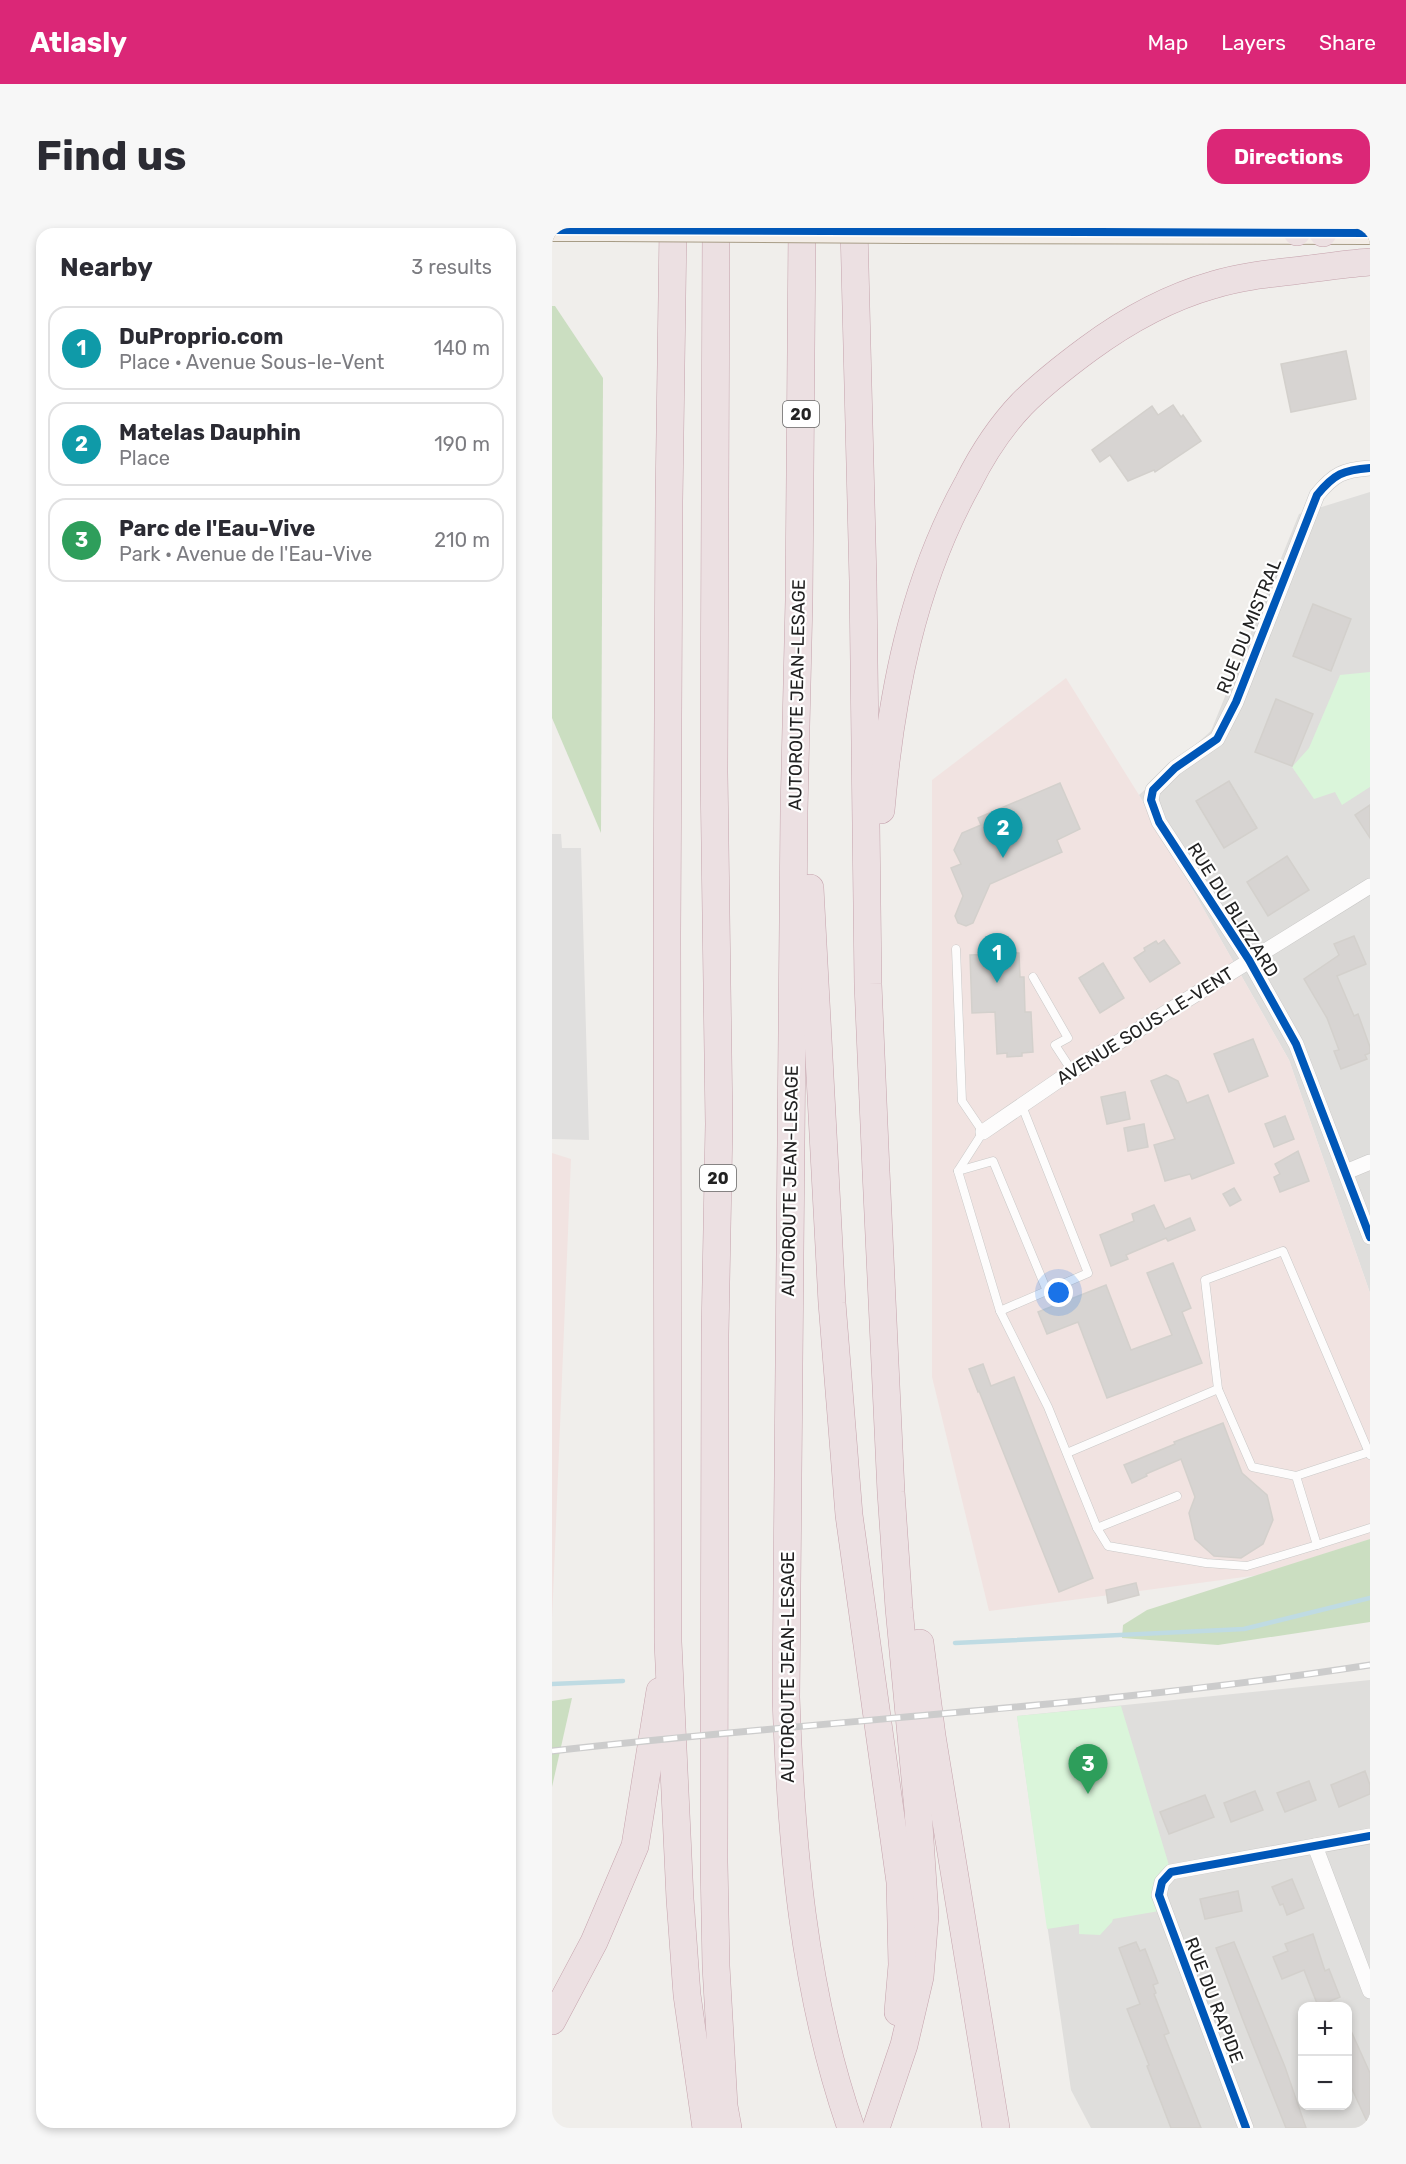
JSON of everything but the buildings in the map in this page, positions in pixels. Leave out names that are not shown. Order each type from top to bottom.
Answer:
[{"type":"highway","points":[[663,228],[670,380]]},
{"type":"highway","points":[[673,228],[667,923],[669,1642],[680,1899],[687,1995],[706,2128]]},
{"type":"highway","name":"20","points":[[716,228],[714,772],[719,1124],[715,1335],[714,1862],[716,1966],[724,2106],[728,2128]]},
{"type":"highway","name":"AUTOROUTE JEAN-LESAGE","points":[[802,228],[786,1697],[789,1791],[797,1878],[808,1957],[826,2046],[851,2128]]},
{"type":"highway","points":[[854,228],[863,581],[868,984],[886,1383],[899,1608],[918,1810],[925,1915],[920,1977],[904,2045],[880,2118]]},
{"type":"highway","points":[[868,984],[887,749],[897,683],[912,620],[930,563],[954,507],[983,455],[1021,405],[1067,365],[1115,330],[1160,305],[1212,285],[1249,276],[1370,262]]},
{"type":"highway","points":[[799,600],[814,974],[832,1303],[849,1515],[900,1882],[902,1965],[896,2043],[880,2118]]},
{"type":"highway","points":[[886,1383],[932,1736],[996,2128]]},
{"type":"highway","points":[[552,2021],[594,1942],[635,1846],[651,1734],[669,1642]]},
{"type":"highway","points":[[552,1992],[594,1942]]},
{"type":"highway","points":[[979,2029],[989,2128]]},
{"type":"main road","points":[[552,230],[1323,230],[1370,233]]},
{"type":"street","name":"RUE DU MISTRAL","points":[[1151,800],[1153,790],[1159,782],[1175,768],[1218,740],[1236,702],[1317,495],[1330,478],[1350,469],[1370,468]]},
{"type":"street","name":"RUE DU BLIZZARD","points":[[1151,800],[1159,822],[1249,960],[1296,1044],[1370,1237]]},
{"type":"street","name":"AVENUE SOUS-LE-VENT","points":[[983,1132],[1072,1071],[1370,886]]},
{"type":"street","points":[[1346,1172],[1370,1162]]},
{"type":"street","points":[[1370,1836],[1315,1846],[1370,1991]]},
{"type":"street","name":"RUE DU RAPIDE","points":[[1246,2128],[1159,1895],[1162,1882],[1171,1872],[1315,1846]]},
{"type":"lane","points":[[956,949],[962,1101],[983,1132],[958,1171],[1000,1311],[1048,1407],[1097,1528],[1108,1546],[1206,1563],[1247,1566],[1370,1528]]},
{"type":"lane","points":[[1033,976],[1068,1038],[1055,1045],[1072,1071]]},
{"type":"lane","points":[[1000,1311],[1088,1273],[1022,1106]]},
{"type":"lane","points":[[958,1171],[993,1161],[1047,1291]]},
{"type":"lane","points":[[1283,1251],[1369,1453],[1296,1476],[1252,1467],[1218,1389],[1204,1280],[1283,1251]]},
{"type":"lane","points":[[1067,1453],[1218,1389]]},
{"type":"lane","points":[[1296,1476],[1317,1545]]},
{"type":"lane","points":[[1097,1528],[1177,1496]]},
{"type":"shaded area","points":[[1370,492],[1370,1293],[1289,1060],[1139,795],[1211,731],[1299,514]]},
{"type":"shaded area","points":[[1066,678],[1139,795],[1289,1060],[1370,1293],[1370,1539],[1259,1575],[989,1611],[932,1377],[932,780]]},
{"type":"shaded area","points":[[552,834],[561,834],[562,848],[581,848],[589,1140],[552,1139]]},
{"type":"shaded area","points":[[552,1153],[571,1159],[552,1621]]},
{"type":"shaded area","points":[[1370,1680],[1370,2128],[1091,2128],[1071,2090],[1017,1716]]},
{"type":"green space","points":[[552,306],[555,306],[603,378],[601,833],[552,718]]},
{"type":"green space","points":[[1370,672],[1370,787],[1342,805],[1335,792],[1314,799],[1292,767],[1309,748],[1340,675]]},
{"type":"green space","points":[[1370,1539],[1370,1622],[1218,1645],[1122,1638],[1123,1625],[1147,1610]]},
{"type":"green space","points":[[572,1698],[552,1787],[552,1701]]},
{"type":"green space","points":[[1121,1706],[1171,1872],[1162,1882],[1165,1910],[1113,1919],[1100,1935],[1079,1934],[1079,1924],[1047,1929],[1017,1716]]},
{"type":"waterway","points":[[955,1643],[1244,1629],[1370,1598]]},
{"type":"waterway","points":[[552,1684],[623,1681]]},
{"type":"railway","points":[[552,1751],[1166,1692],[1370,1665]]},
{"type":"cycle path","points":[[552,230],[1370,233]]},
{"type":"cycle path","points":[[1370,468],[1340,474],[1317,495],[1236,702],[1217,739],[1175,768],[1153,790],[1151,800],[1159,822],[1249,960],[1296,1044],[1370,1237]]},
{"type":"cycle path","points":[[1246,2128],[1159,1895],[1162,1882],[1171,1872],[1370,1836]]},
{"type":"place","name":"Matelas Dauphin","points":[[1003,858]]},
{"type":"place","name":"DuProprio.com","points":[[997,983]]},
{"type":"place","name":"Parc de l'Eau-Vive","points":[[1088,1794]]}]
